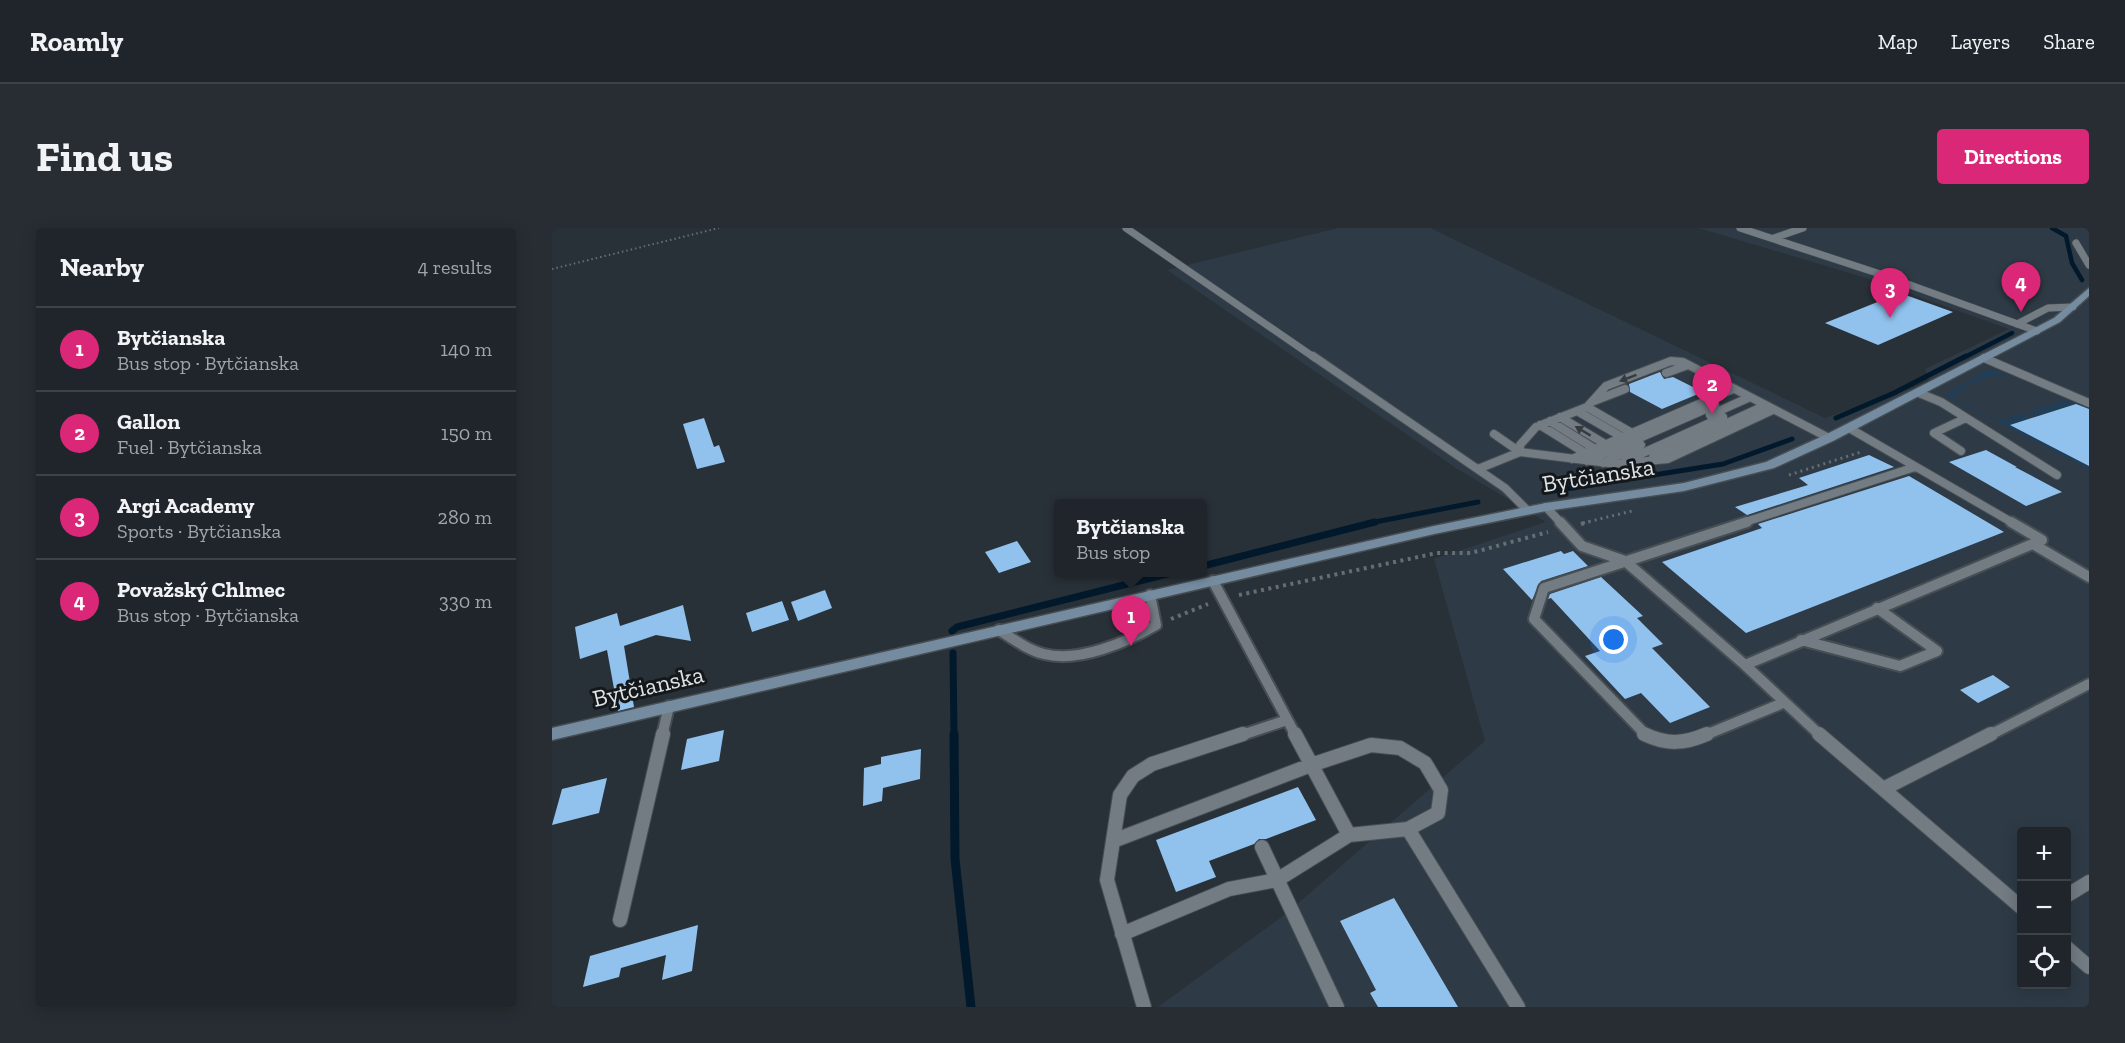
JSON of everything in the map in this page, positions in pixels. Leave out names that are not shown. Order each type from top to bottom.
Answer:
[{"type":"main road","name":"Bytčianska","points":[[552,734],[1527,510],[1736,476],[1770,465],[1849,429],[2037,332],[2073,307],[2089,291]]},
{"type":"lane","points":[[1126,228],[1478,469],[1505,488],[1527,510]]},
{"type":"lane","points":[[1740,228],[2037,332]]},
{"type":"lane","points":[[1774,238],[1803,228]]},
{"type":"lane","points":[[2076,243],[2089,265]]},
{"type":"lane","points":[[2017,324],[2048,308],[2073,307]]},
{"type":"lane","points":[[1984,358],[2089,404]]},
{"type":"lane","points":[[1590,404],[1606,386],[1671,361],[1686,364],[1731,390],[1829,438]]},
{"type":"lane","points":[[1666,373],[1686,364]]},
{"type":"lane","points":[[1520,452],[1520,445],[1540,425],[1625,389]]},
{"type":"lane","points":[[1586,457],[1605,444],[1731,390]]},
{"type":"lane","points":[[1919,393],[1941,402],[2057,475]]},
{"type":"lane","points":[[1494,434],[1520,452],[1571,459],[1586,457],[1752,400]]},
{"type":"lane","points":[[1642,462],[1752,400]]},
{"type":"lane","points":[[1602,463],[1752,400]]},
{"type":"lane","points":[[1617,465],[1752,400]]},
{"type":"lane","points":[[1590,404],[1632,433]]},
{"type":"lane","points":[[1540,425],[1586,457],[1602,463],[1617,465],[1668,459],[1773,410]]},
{"type":"lane","points":[[1577,411],[1622,437]]},
{"type":"lane","points":[[1560,417],[1605,444]]},
{"type":"lane","points":[[1961,451],[1934,433],[1966,418]]},
{"type":"lane","points":[[1550,421],[1595,449]]},
{"type":"lane","points":[[1745,665],[2042,540],[1915,468],[1899,455],[1849,429]]},
{"type":"lane","points":[[1478,469],[1520,452]]},
{"type":"lane","points":[[1783,703],[1688,742],[1666,743],[1645,735],[1534,619],[1544,588],[1915,468]]},
{"type":"lane","points":[[1546,507],[1582,546],[1625,561],[1745,665],[1783,703],[2017,904]]},
{"type":"lane","points":[[2033,544],[2089,577]]},
{"type":"lane","points":[[1213,581],[1349,835]]},
{"type":"lane","points":[[999,630],[1027,646],[1053,656],[1097,649],[1139,636],[1156,625],[1150,595]]},
{"type":"lane","points":[[1801,640],[1900,666],[1937,651],[1877,608]]},
{"type":"lane","points":[[1883,789],[2089,684]]},
{"type":"lane","points":[[620,920],[669,706]]},
{"type":"lane","points":[[1144,1007],[1107,880],[1120,795],[1133,776],[1152,764],[1287,720]]},
{"type":"lane","points":[[1113,841],[1311,765],[1371,746],[1400,748],[1425,763],[1441,790],[1438,813],[1408,829],[1349,835],[1277,880],[1229,889],[1122,934]]},
{"type":"lane","points":[[1408,829],[1518,1007]]},
{"type":"lane","points":[[1262,847],[1337,1007]]},
{"type":"lane","points":[[2071,893],[2089,882]]},
{"type":"lane","points":[[2071,951],[2089,967]]},
{"type":"path","points":[[552,269],[720,228]]},
{"type":"path","points":[[1156,625],[1222,598],[1437,553],[1471,553],[1564,528]]},
{"type":"shaded area","points":[[1339,228],[1430,228],[1825,418],[1930,382],[1925,369],[2009,329],[1863,277],[1699,228],[2089,228],[2089,1007],[1158,1007],[1287,913],[1485,741],[1434,559],[1546,522],[1456,468],[1167,270]]},
{"type":"shaded area","points":[[1989,370],[2000,371],[2012,378],[2001,374],[1965,385],[1968,387],[1958,390],[1962,393],[1952,397],[1998,421],[2065,400],[2089,408],[2089,412],[2039,416],[2030,412],[2024,414],[2032,418],[2011,425],[2089,466],[2089,469],[1945,395]]},
{"type":"building","points":[[1900,293],[1953,312],[1878,345],[1825,323]]},
{"type":"building","points":[[1660,372],[1664,379],[1673,377],[1703,392],[1662,409],[1630,392],[1629,384]]},
{"type":"building","points":[[2076,404],[2089,409],[2089,466],[2010,425]]},
{"type":"building","points":[[704,418],[714,447],[719,445],[725,462],[697,469],[683,424]]},
{"type":"building","points":[[1986,450],[2062,492],[2026,506],[1949,462]]},
{"type":"building","points":[[1869,455],[1894,467],[1747,515],[1735,507],[1808,485],[1799,478]]},
{"type":"building","points":[[1909,476],[2004,532],[1746,633],[1662,562],[1762,528],[1758,524]]},
{"type":"building","points":[[1017,541],[1031,562],[999,573],[985,552]]},
{"type":"building","points":[[1561,551],[1564,554],[1573,551],[1588,566],[1541,581],[1532,600],[1503,569]]},
{"type":"building","points":[[1601,577],[1643,616],[1637,618],[1663,644],[1652,648],[1710,707],[1670,723],[1641,693],[1625,699],[1585,656],[1600,651],[1551,598],[1548,599],[1550,594]]},
{"type":"building","points":[[825,590],[832,608],[798,621],[791,602]]},
{"type":"building","points":[[782,601],[789,620],[752,632],[746,613]]},
{"type":"building","points":[[683,605],[691,641],[656,635],[624,646],[634,707],[618,711],[607,650],[580,659],[575,627],[617,613],[620,626]]},
{"type":"building","points":[[1993,675],[2010,687],[1978,703],[1960,690]]},
{"type":"building","points":[[724,730],[719,761],[681,770],[687,739]]},
{"type":"building","points":[[921,749],[920,779],[883,788],[882,801],[863,806],[864,768],[881,764],[881,757]]},
{"type":"building","points":[[607,778],[599,813],[552,825],[562,789]]},
{"type":"building","points":[[1298,787],[1316,820],[1266,839],[1259,839],[1254,844],[1209,861],[1216,877],[1176,892],[1156,840]]},
{"type":"building","points":[[1394,898],[1458,1007],[1378,1007],[1370,993],[1376,990],[1340,921]]},
{"type":"building","points":[[698,925],[692,971],[662,980],[666,955],[621,968],[619,977],[583,987],[590,956]]},
{"type":"waterway","points":[[2052,228],[2066,236],[2072,263],[2082,280]]},
{"type":"waterway","points":[[1963,358],[2012,333]]},
{"type":"waterway","points":[[1836,418],[1894,393],[1966,356]]},
{"type":"waterway","points":[[1553,491],[1723,464],[1792,439]]},
{"type":"waterway","points":[[1375,522],[1478,502]]},
{"type":"waterway","points":[[1207,565],[1375,522]]},
{"type":"waterway","points":[[1370,523],[1375,522]]},
{"type":"waterway","points":[[952,631],[957,627],[1155,577]]},
{"type":"waterway","points":[[953,653],[954,736]]},
{"type":"waterway","points":[[954,734],[955,859],[971,1007]]},
{"type":"place","name":"Považský Chlmec","points":[[2021,312]]},
{"type":"place","name":"Argi Academy","points":[[1890,318]]},
{"type":"place","name":"Gallon","points":[[1712,414]]},
{"type":"place","name":"Bytčianska","points":[[1131,646]]}]
